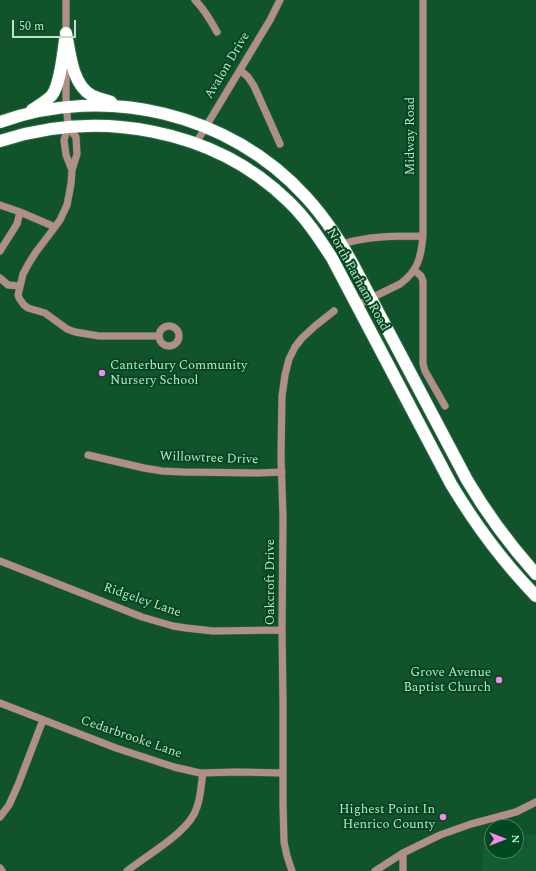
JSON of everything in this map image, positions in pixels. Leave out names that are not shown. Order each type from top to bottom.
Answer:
[{"type":"highway","points":[[66,33],[74,71],[78,81],[84,89],[92,95],[120,106]]},
{"type":"highway","points":[[28,113],[48,99],[56,87],[66,33]]},
{"type":"highway","name":"North Parham Road","points":[[0,122],[28,113],[47,109],[104,105],[133,107],[159,112],[205,127],[249,149],[286,177],[316,208],[342,244],[475,494],[506,539],[536,574]]},
{"type":"highway","name":"North Parham Road","points":[[0,142],[30,133],[68,126],[88,125],[139,129],[170,135],[196,143],[231,160],[274,188],[311,226],[332,258],[450,484],[483,534],[506,563],[536,596]]},
{"type":"street","points":[[66,0],[66,107],[68,126],[64,140],[66,155],[72,170]]},
{"type":"street","points":[[195,0],[208,16],[217,32]]},
{"type":"street","name":"Avalon Drive","points":[[196,143],[270,20],[280,0]]},
{"type":"street","name":"Midway Road","points":[[357,305],[406,280],[414,270],[420,258],[423,236],[423,0]]},
{"type":"street","points":[[240,70],[248,77],[254,86],[280,144]]},
{"type":"street","points":[[68,126],[76,137],[77,154],[72,170],[67,205],[60,220],[36,252],[23,274],[18,295],[24,305],[28,308],[45,313],[67,329],[76,332],[99,336],[159,336]]},
{"type":"street","points":[[0,205],[55,227]]},
{"type":"street","points":[[0,251],[17,224],[20,212]]},
{"type":"street","points":[[342,244],[354,240],[378,237],[423,236]]},
{"type":"street","points":[[414,270],[421,276],[423,281],[423,364],[425,371],[445,406]]},
{"type":"street","points":[[0,278],[8,285],[20,286]]},
{"type":"street","name":"Oakcroft Drive","points":[[292,871],[284,842],[283,804],[282,396],[285,375],[295,347],[315,326],[334,311]]},
{"type":"street","name":"Willowtree Drive","points":[[88,455],[162,471],[282,472]]},
{"type":"street","name":"Ridgeley Lane","points":[[0,561],[142,617],[173,626],[213,631],[282,630]]},
{"type":"street","name":"Cedarbrooke Lane","points":[[0,703],[116,748],[174,767],[203,773],[283,773]]},
{"type":"street","points":[[0,817],[9,805],[18,785],[43,720]]},
{"type":"street","points":[[127,871],[174,837],[189,823],[198,806],[203,773]]},
{"type":"street","points":[[375,871],[403,853],[426,841],[450,831],[516,812],[536,802]]},
{"type":"street","points":[[403,853],[403,871]]},
{"type":"shaded area","points":[[526,835],[536,835],[536,871],[482,871],[483,848],[484,859],[524,859],[524,847],[527,847]]},
{"type":"place","name":"Canterbury Community Nursery School","points":[[102,373]]},
{"type":"place","name":"Grove Avenue Baptist Church","points":[[499,680]]},
{"type":"place","name":"Highest Point In Henrico County","points":[[443,817]]}]
